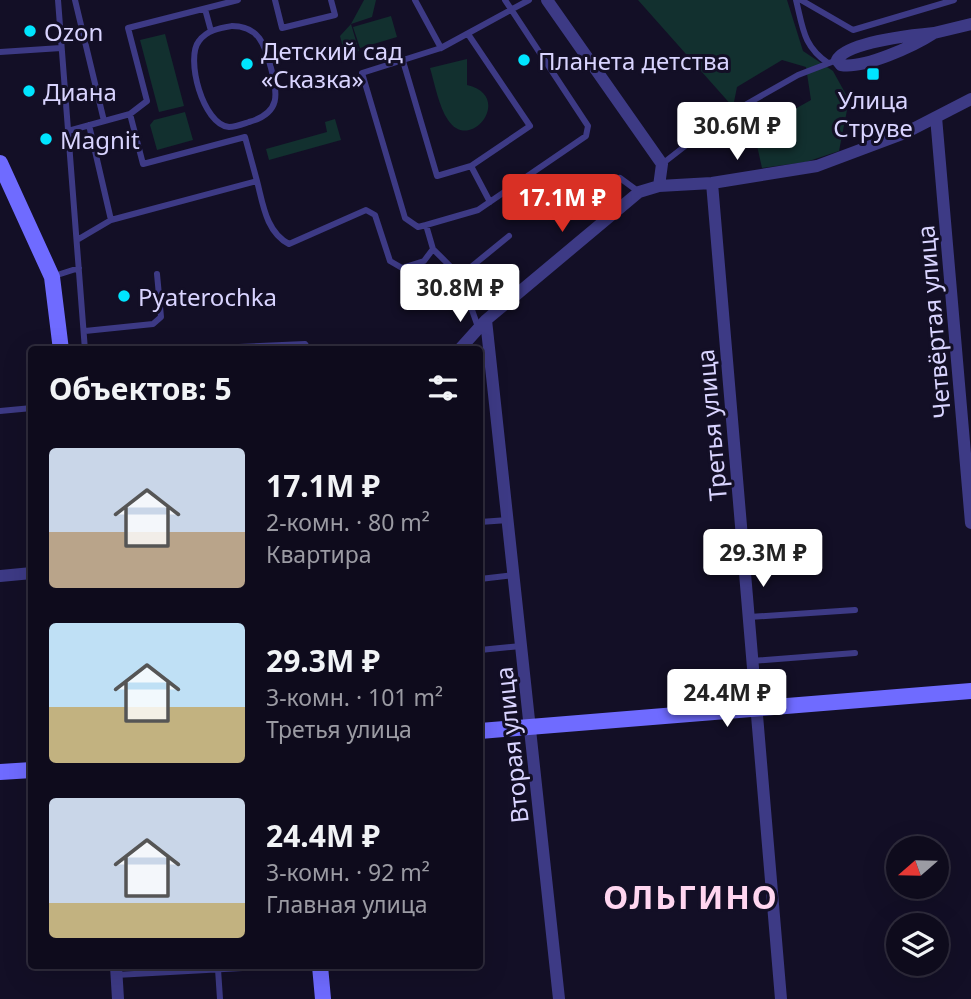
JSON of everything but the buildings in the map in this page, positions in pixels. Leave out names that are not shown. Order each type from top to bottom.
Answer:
[{"type":"street","points":[[547,0],[662,164],[659,186]]},
{"type":"street","points":[[833,62],[845,66],[876,59],[907,48],[934,33],[971,24]]},
{"type":"street","points":[[463,346],[482,324],[639,192],[659,186],[712,183],[817,166],[905,133],[971,99]]},
{"type":"street","name":"Четвёртая улица","points":[[936,117],[971,523]]},
{"type":"street","points":[[0,163],[52,277],[61,346]]},
{"type":"street","name":"Третья улица","points":[[712,183],[781,999]]},
{"type":"street","name":"Вторая улица","points":[[482,324],[508,520],[559,999]]},
{"type":"street","points":[[0,576],[28,573]]},
{"type":"street","points":[[483,731],[971,691]]},
{"type":"street","points":[[0,772],[28,770]]},
{"type":"street","points":[[320,969],[323,999]]},
{"type":"street","points":[[116,970],[118,999]]},
{"type":"lane","points":[[60,0],[61,48],[86,346]]},
{"type":"lane","points":[[75,0],[104,121]]},
{"type":"lane","points":[[68,131],[130,114],[147,101],[128,29],[239,0]]},
{"type":"lane","points":[[275,0],[282,28],[335,15],[331,0]]},
{"type":"lane","points":[[415,0],[441,48]]},
{"type":"lane","points":[[505,0],[510,11],[588,126],[586,136],[478,210],[418,227],[405,218],[362,73],[441,48],[468,34],[510,11],[529,0]]},
{"type":"lane","points":[[796,0],[806,39],[814,54],[833,62]]},
{"type":"lane","points":[[801,0],[853,30],[954,0]]},
{"type":"lane","points":[[205,9],[211,30]]},
{"type":"lane","points":[[232,26],[250,29],[261,39],[277,90],[274,104],[260,119],[236,126],[223,126],[209,115],[193,54],[196,45],[211,30],[232,26]]},
{"type":"lane","points":[[403,61],[437,176],[471,166],[530,126],[468,34]]},
{"type":"lane","points":[[0,52],[61,48]]},
{"type":"lane","points":[[731,113],[798,75],[833,62]]},
{"type":"lane","points":[[130,114],[143,164],[245,138],[266,219],[281,240],[289,244],[366,210],[375,215],[390,261],[402,268],[424,261],[433,249]]},
{"type":"lane","points":[[89,125],[111,220]]},
{"type":"lane","points":[[236,126],[239,139]]},
{"type":"lane","points":[[662,164],[689,144]]},
{"type":"lane","points":[[471,166],[490,202]]},
{"type":"lane","points":[[620,178],[639,192]]},
{"type":"lane","points":[[77,240],[111,220],[257,181]]},
{"type":"lane","points":[[426,225],[433,249],[460,276],[482,324]]},
{"type":"lane","points":[[460,276],[509,236]]},
{"type":"lane","points":[[52,277],[79,268]]},
{"type":"lane","points":[[85,331],[153,324],[161,317],[157,274]]},
{"type":"lane","points":[[260,346],[307,346]]},
{"type":"lane","points":[[0,411],[28,408]]},
{"type":"lane","points":[[483,522],[508,520]]},
{"type":"lane","points":[[483,579],[514,575]]},
{"type":"lane","points":[[749,617],[855,610]]},
{"type":"lane","points":[[483,650],[521,646]]},
{"type":"lane","points":[[752,661],[855,653]]},
{"type":"lane","points":[[116,970],[218,969],[220,999]]},
{"type":"green space","points":[[364,0],[376,0],[372,17],[351,24]]},
{"type":"green space","points":[[638,0],[787,0],[803,51],[833,71],[849,100],[839,151],[806,162],[762,168],[754,132],[811,100],[806,67],[782,60],[737,87],[733,107]]},
{"type":"green space","points":[[391,16],[397,37],[360,48],[353,27]]},
{"type":"green space","points":[[351,24],[359,51],[345,55],[340,36]]},
{"type":"green space","points":[[165,34],[184,106],[159,112],[140,40]]},
{"type":"green space","points":[[467,59],[467,85],[481,91],[487,100],[488,110],[476,127],[467,130],[457,129],[445,115],[430,68]]},
{"type":"green space","points":[[185,112],[193,140],[157,150],[150,125],[154,120]]},
{"type":"green space","points":[[335,119],[341,140],[269,160],[266,149],[327,132],[325,122]]},
{"type":"place","name":"Ozon","points":[[30,31]]},
{"type":"place","name":"Планета детства","points":[[524,60]]},
{"type":"place","name":"Детский сад «Сказка»","points":[[247,64]]},
{"type":"place","name":"Улица Струве","points":[[873,74]]},
{"type":"place","name":"Диана","points":[[29,91]]},
{"type":"place","name":"Magnit","points":[[46,139]]},
{"type":"place","name":"Pyaterochka","points":[[124,296]]},
{"type":"district","name":"ОЛЬГИНО","points":[[691,896]]}]
